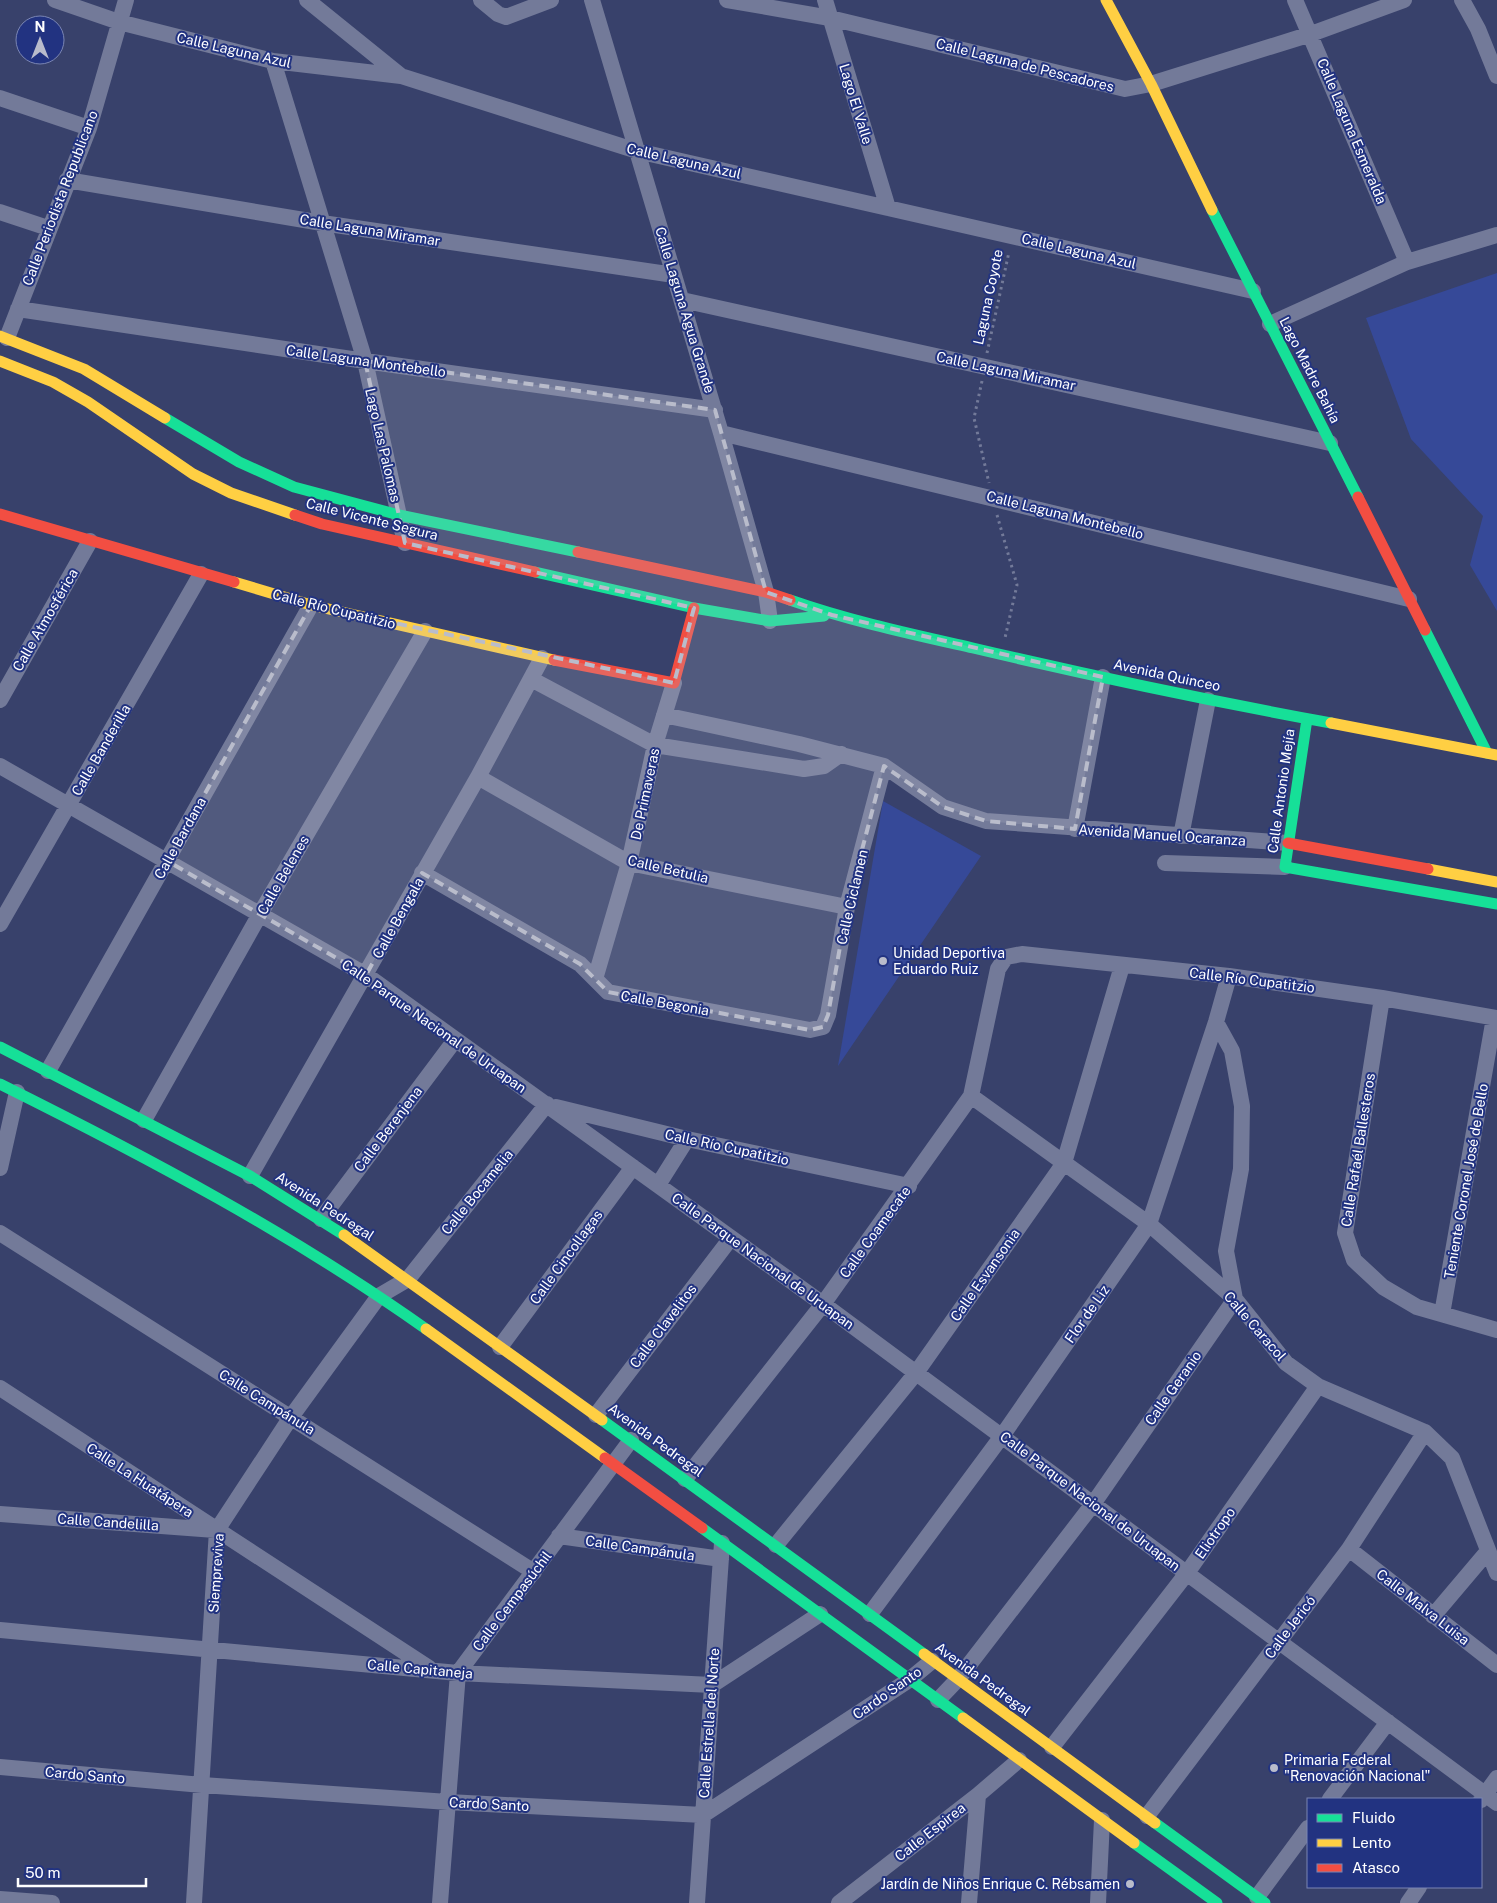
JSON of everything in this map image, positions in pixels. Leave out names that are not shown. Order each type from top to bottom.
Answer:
[{"type":"street","name":"Calle Laguna Azul","points":[[55,0],[119,22],[273,61],[401,76],[637,152],[1253,291]]},
{"type":"street","name":"Calle Periodista Republicano","points":[[3,337],[18,309],[48,228],[89,128],[126,0]]},
{"type":"street","points":[[308,0],[401,76]]},
{"type":"street","points":[[481,0],[498,14],[506,17],[551,0]]},
{"type":"street","name":"Calle Laguna Agua Grande","points":[[592,0],[721,432],[766,592],[770,621]]},
{"type":"street","name":"Calle Laguna de Pescadores","points":[[727,0],[830,18],[1125,89],[1151,84],[1311,34],[1404,0]]},
{"type":"street","name":"Lago El Valle","points":[[825,0],[888,208]]},
{"type":"street","name":"Lago Madre Bahía","points":[[1106,0],[1151,84],[1253,291],[1409,599],[1492,754]]},
{"type":"street","name":"Calle Laguna Esmeralda","points":[[1295,0],[1407,262]]},
{"type":"street","points":[[1462,0],[1478,29],[1497,76]]},
{"type":"street","points":[[1478,29],[1497,36]]},
{"type":"street","name":"Lago Las Palomas","points":[[273,61],[365,362],[405,543]]},
{"type":"street","points":[[0,98],[89,128]]},
{"type":"street","name":"Calle Laguna Miramar","points":[[68,180],[322,223],[674,275]]},
{"type":"street","points":[[0,212],[48,228]]},
{"type":"street","points":[[1270,324],[1407,262],[1497,235]]},
{"type":"street","name":"Calle Laguna Miramar","points":[[682,300],[1330,443]]},
{"type":"street","name":"Calle Laguna Montebello","points":[[18,309],[365,362],[714,410]]},
{"type":"street","name":"Calle Vicente Segura","points":[[3,337],[84,369],[121,389],[239,462],[294,487],[399,515],[766,592]]},
{"type":"street","points":[[42,377],[51,356]]},
{"type":"street","name":"Calle Vicente Segura","points":[[0,361],[42,377],[88,402],[194,474],[231,493],[322,524],[694,608],[770,621]]},
{"type":"street","name":"Calle Laguna Montebello","points":[[721,432],[1409,599]]},
{"type":"street","name":"Calle Río Cupatitzio","points":[[0,514],[311,605],[542,658],[674,683]]},
{"type":"street","name":"Calle Atmosférica","points":[[0,700],[90,541]]},
{"type":"street","name":"Calle Banderilla","points":[[0,924],[201,574]]},
{"type":"street","name":"Avenida Quinceo","points":[[766,592],[832,616],[1002,656],[1208,700],[1492,754]]},
{"type":"street","name":"Calle Bardana","points":[[48,1071],[311,605]]},
{"type":"street","name":"De Primaveras","points":[[595,979],[629,863],[655,745],[694,608]]},
{"type":"street","name":"Avenida Quinceo","points":[[770,621],[832,616]]},
{"type":"street","name":"Calle Belenes","points":[[144,1120],[260,914],[425,631]]},
{"type":"street","name":"Calle Bengala","points":[[250,1176],[478,777],[542,658]]},
{"type":"street","points":[[1075,829],[1103,677]]},
{"type":"street","points":[[531,679],[655,745],[804,769],[824,766],[841,754]]},
{"type":"street","points":[[1181,836],[1208,700]]},
{"type":"street","name":"Avenida Manuel Ocaranza","points":[[664,715],[841,754],[884,766],[943,807],[986,821],[1075,829],[1288,843],[1497,882]]},
{"type":"street","name":"Calle Antonio Mejía","points":[[1286,867],[1306,719]]},
{"type":"street","name":"Calle Parque Nacional de Uruapan","points":[[0,766],[366,975],[916,1372],[1388,1722],[1488,1799]]},
{"type":"street","name":"Calle Ciclamen","points":[[823,1027],[828,1015],[847,907],[884,766]]},
{"type":"street","name":"Calle Betulia","points":[[478,777],[629,863],[847,907]]},
{"type":"street","name":"Avenida Manuel Ocaranza","points":[[1165,863],[1286,867],[1497,904]]},
{"type":"street","name":"Calle Begonia","points":[[422,873],[580,964],[608,992],[810,1030],[823,1027]]},
{"type":"street","name":"Calle Río Cupatitzio","points":[[1006,957],[1022,954],[1229,976],[1382,998],[1496,1018]]},
{"type":"street","name":"Calle Coamecate","points":[[685,1479],[823,1304],[971,1096],[998,969],[1006,957]]},
{"type":"street","name":"Calle Esvansonia","points":[[776,1545],[916,1372],[1064,1163],[1122,966]]},
{"type":"street","name":"Flor de Liz","points":[[870,1614],[1002,1436],[1149,1224],[1216,1022],[1229,976]]},
{"type":"street","name":"Calle Rafaél Ballesteros","points":[[1382,998],[1345,1233],[1354,1260],[1383,1287],[1417,1307],[1497,1330]]},
{"type":"street","name":"Teniente Coronel José de Bello","points":[[1442,1314],[1496,1018]]},
{"type":"street","points":[[1216,1022],[1232,1051],[1242,1106],[1241,1169],[1226,1251],[1235,1299]]},
{"type":"street","name":"Calle Berenjena","points":[[321,1219],[455,1040]]},
{"type":"street","name":"Avenida Pedregal","points":[[0,1047],[250,1176],[321,1219],[408,1279],[685,1479],[1261,1900]]},
{"type":"street","points":[[0,1084],[198,1186],[340,1270],[379,1296],[613,1464],[721,1551],[820,1614],[1217,1903]]},
{"type":"street","points":[[0,1168],[17,1092]]},
{"type":"street","name":"Calle Caracol","points":[[971,1096],[1149,1224],[1235,1299],[1286,1363],[1318,1386],[1425,1432],[1452,1458],[1497,1574]]},
{"type":"street","name":"Calle Río Cupatitzio","points":[[547,1104],[687,1139],[908,1186]]},
{"type":"street","name":"Calle Bocamelia","points":[[408,1279],[547,1104]]},
{"type":"street","points":[[658,1185],[687,1139]]},
{"type":"street","name":"Calle Cincollagas","points":[[500,1347],[633,1167]]},
{"type":"street","name":"Calle Campánula","points":[[0,1233],[534,1572]]},
{"type":"street","name":"Calle Clavelitos","points":[[596,1415],[731,1238]]},
{"type":"street","name":"Siempreviva","points":[[194,1903],[217,1530],[291,1417],[379,1296],[408,1279]]},
{"type":"street","name":"Calle Geranio","points":[[938,1700],[958,1679],[1093,1504],[1235,1299]]},
{"type":"street","name":"Eliotropo","points":[[1052,1747],[1187,1573],[1318,1386]]},
{"type":"street","name":"Calle La Huatápera","points":[[0,1388],[431,1670]]},
{"type":"street","name":"Calle Jericó","points":[[1147,1816],[1349,1549],[1425,1432]]},
{"type":"street","name":"Calle Cempasúchil","points":[[458,1673],[631,1440]]},
{"type":"street","name":"Calle Candelilla","points":[[0,1514],[217,1530]]},
{"type":"street","name":"Calle Campánula","points":[[559,1536],[721,1551]]},
{"type":"street","name":"Calle Malva Luisa","points":[[1349,1549],[1497,1665]]},
{"type":"street","name":"Calle Estrella del Norte","points":[[697,1903],[721,1551]]},
{"type":"street","points":[[1433,1616],[1488,1551]]},
{"type":"street","points":[[712,1685],[820,1614]]},
{"type":"street","name":"Calle Capitaneja","points":[[0,1630],[458,1673],[712,1685]]},
{"type":"street","name":"Cardo Santo","points":[[0,1767],[202,1785],[448,1802],[703,1815],[909,1680],[932,1661]]},
{"type":"street","points":[[440,1903],[458,1673]]},
{"type":"street","points":[[1331,1798],[1388,1722]]},
{"type":"street","name":"Calle Espirea","points":[[839,1903],[978,1795],[1019,1760]]},
{"type":"street","points":[[1488,1799],[1497,1778]]},
{"type":"street","points":[[969,1903],[978,1795]]},
{"type":"street","points":[[1098,1903],[1102,1820]]},
{"type":"street","points":[[1261,1900],[1307,1830]]},
{"type":"street","points":[[1408,1903],[1418,1888]]},
{"type":"street","points":[[0,1899],[52,1903]]},
{"type":"path","name":"Laguna Coyote","points":[[1002,656],[1017,585],[993,498],[974,418],[1012,236]]},
{"type":"highlighted area","points":[[365,361],[715,410],[766,592],[832,615],[1103,677],[1075,829],[986,821],[943,807],[884,766],[847,907],[828,1015],[823,1027],[810,1030],[608,992],[580,964],[422,873],[366,975],[167,861],[311,605],[674,683],[694,608],[405,543]]},
{"type":"shaded area","points":[[1497,273],[1497,611],[1470,565],[1483,516],[1411,439],[1366,318]]},
{"type":"shaded area","name":"Unidad Deportiva Eduardo Ruiz","points":[[883,801],[981,856],[838,1066]]},
{"type":"traffic: fast","points":[[1212,210],[1358,497]]},
{"type":"traffic: fast","points":[[165,418],[239,462],[294,487],[399,515],[578,552]]},
{"type":"traffic: fast","points":[[535,572],[694,608],[770,621],[824,616]]},
{"type":"traffic: fast","points":[[790,600],[881,627],[1196,697],[1331,723]]},
{"type":"traffic: fast","points":[[1425,630],[1487,753]]},
{"type":"traffic: fast","points":[[1307,719],[1285,867],[1497,904]]},
{"type":"traffic: fast","points":[[0,1047],[250,1176],[344,1235]]},
{"type":"traffic: fast","points":[[0,1084],[218,1198],[324,1261],[426,1329]]},
{"type":"traffic: fast","points":[[602,1420],[924,1654]]},
{"type":"traffic: fast","points":[[702,1528],[963,1718]]},
{"type":"traffic: fast","points":[[1155,1823],[1265,1903]]},
{"type":"traffic: fast","points":[[1134,1843],[1217,1903]]},
{"type":"traffic: slow","points":[[1106,0],[1151,84],[1212,210]]},
{"type":"traffic: slow","points":[[0,336],[84,369],[165,418]]},
{"type":"traffic: slow","points":[[0,361],[53,382],[88,402],[193,474],[231,493],[295,515]]},
{"type":"traffic: slow","points":[[234,582],[311,605],[554,660]]},
{"type":"traffic: slow","points":[[1331,723],[1497,755]]},
{"type":"traffic: slow","points":[[1428,869],[1497,882]]},
{"type":"traffic: slow","points":[[344,1235],[602,1420]]},
{"type":"traffic: slow","points":[[426,1329],[605,1458]]},
{"type":"traffic: slow","points":[[924,1654],[1155,1823]]},
{"type":"traffic: slow","points":[[963,1718],[1134,1843]]},
{"type":"traffic: jam","points":[[1358,497],[1425,630]]},
{"type":"traffic: jam","points":[[0,514],[234,582]]},
{"type":"traffic: jam","points":[[295,515],[322,524],[535,572]]},
{"type":"traffic: jam","points":[[578,552],[766,592],[790,600]]},
{"type":"traffic: jam","points":[[554,660],[674,683],[694,608]]},
{"type":"traffic: jam","points":[[1288,843],[1428,869]]},
{"type":"traffic: jam","points":[[605,1458],[702,1528]]},
{"type":"place","name":"Unidad Deportiva Eduardo Ruiz","points":[[883,961]]},
{"type":"place","name":"Primaria Federal \"Renovación Nacional\"","points":[[1274,1768]]},
{"type":"place","name":"Jardín de Niños Enrique C. Rébsamen","points":[[1130,1884]]}]
